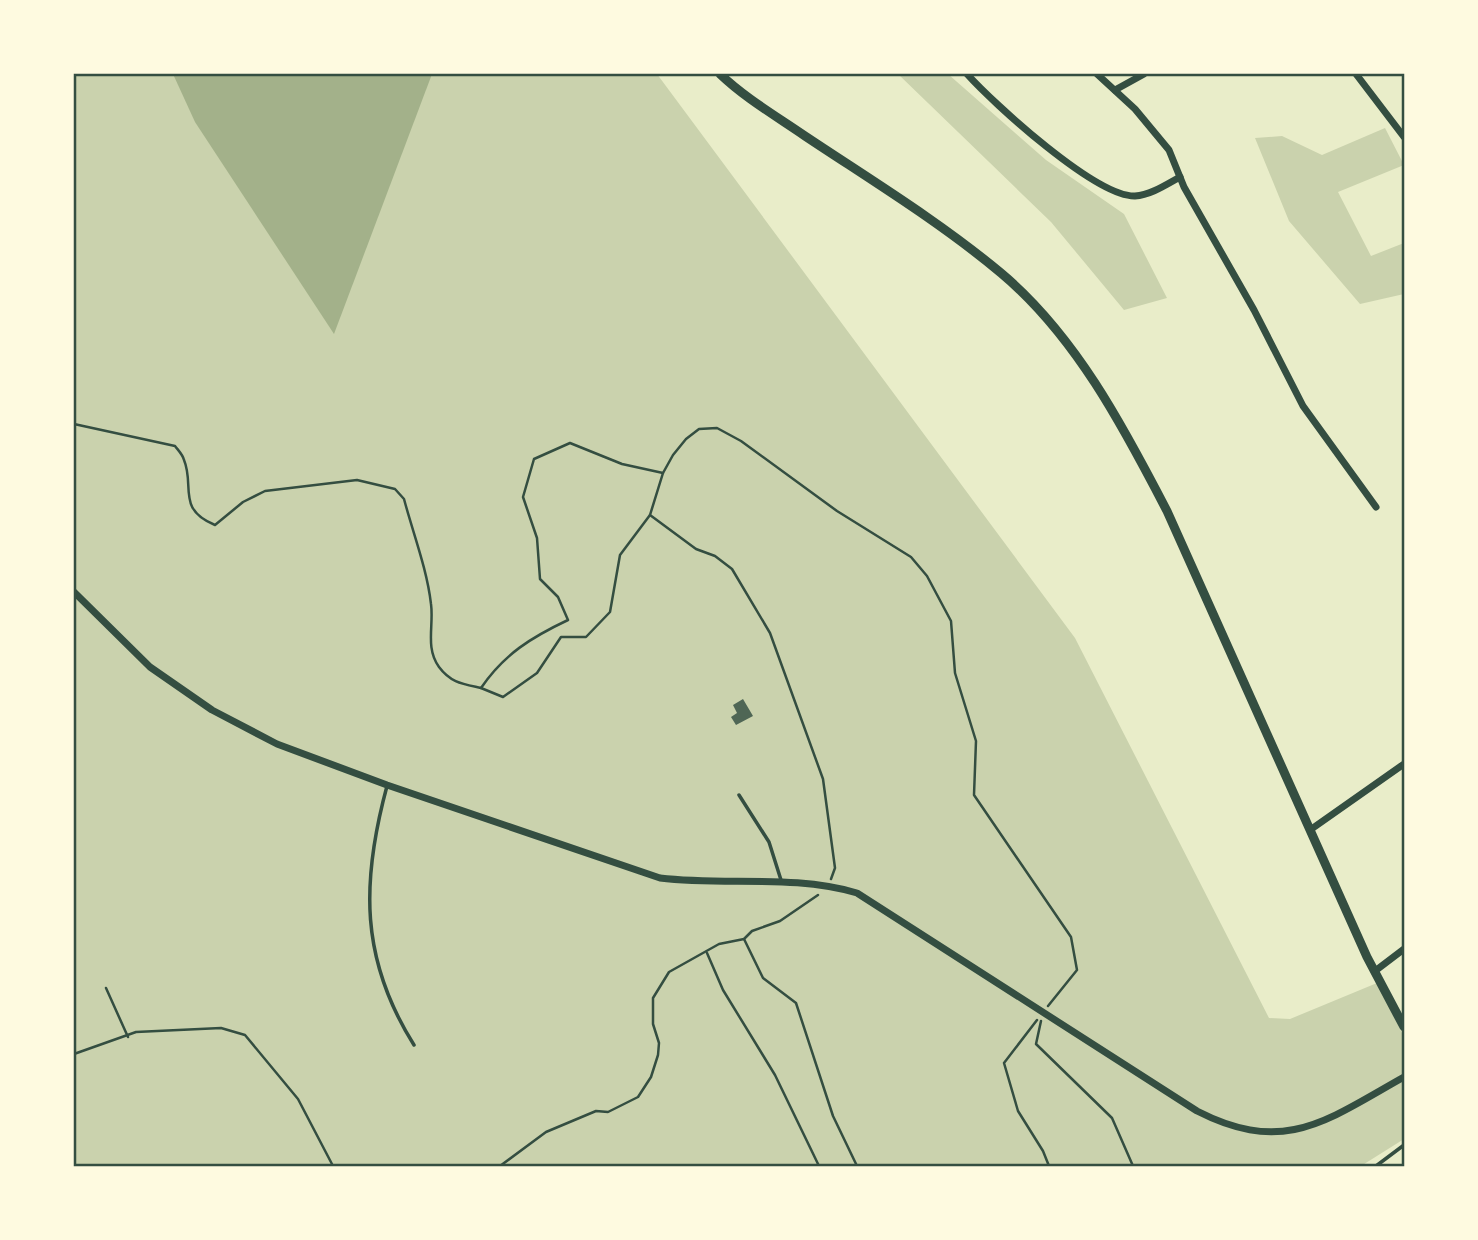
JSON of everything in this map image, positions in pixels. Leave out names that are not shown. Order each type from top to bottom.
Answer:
[{"type":"street","points":[[720,74],[773,114],[971,249],[1002,274],[1060,335],[1136,451],[1167,511],[1375,971],[1405,1027]]},
{"type":"street","points":[[967,74],[1021,125],[1111,190],[1137,196],[1180,177]]},
{"type":"street","points":[[1097,74],[1158,134],[1169,150],[1180,177],[1303,406],[1376,507]]},
{"type":"street","points":[[1115,90],[1144,74]]},
{"type":"street","points":[[1356,74],[1405,137]]},
{"type":"street","points":[[74,592],[150,667],[212,710],[277,744],[387,785],[660,878],[704,883],[781,880],[828,885],[857,893],[1197,1111],[1226,1126],[1266,1132],[1299,1131],[1326,1120],[1405,1077]]},
{"type":"street","points":[[1310,830],[1405,764]]},
{"type":"street","points":[[1375,971],[1405,949]]},
{"type":"lane","points":[[387,785],[373,837],[369,917],[384,990],[414,1045]]},
{"type":"lane","points":[[739,795],[769,842],[781,880]]},
{"type":"lane","points":[[1376,1167],[1405,1145]]},
{"type":"path","points":[[74,424],[175,446],[185,461],[186,494],[200,519],[215,525],[243,502],[265,491],[357,480],[395,489],[404,499],[426,578],[432,605],[430,643],[438,666],[455,683],[481,688],[503,697],[537,673],[561,638],[586,637],[610,612],[620,555],[650,515],[663,473],[686,439],[699,429],[717,428],[741,441],[837,511],[911,557],[927,576],[951,621],[955,673],[976,741],[974,795],[1071,937],[1077,970],[1004,1063],[1018,1111],[1044,1150],[1049,1167]]},
{"type":"path","points":[[481,688],[497,664],[531,639],[568,620],[558,597],[540,579],[537,538],[523,497],[534,459],[570,443],[622,464],[663,473]]},
{"type":"path","points":[[500,1167],[546,1132],[596,1111],[608,1112],[638,1097],[650,1077],[658,1055],[659,1043],[653,1024],[653,998],[669,972],[719,944],[744,939],[752,931],[780,921],[828,885],[835,867],[822,779],[770,633],[732,569],[650,515]]},
{"type":"path","points":[[744,939],[763,978],[796,1003],[833,1116],[857,1167]]},
{"type":"path","points":[[706,951],[723,990],[775,1075],[819,1167]]},
{"type":"path","points":[[106,988],[128,1037]]},
{"type":"path","points":[[1043,1012],[1036,1044],[1112,1118],[1133,1167]]},
{"type":"path","points":[[74,1054],[136,1032],[221,1028],[246,1035],[298,1099],[333,1167]]},
{"type":"shaded area","points":[[74,74],[657,74],[1075,638],[1269,1018],[1290,1019],[1377,983],[1404,1037],[1404,1139],[1361,1166],[74,1166]]},
{"type":"shaded area","points":[[173,74],[432,74],[334,334],[195,122]]},
{"type":"shaded area","points":[[898,74],[948,74],[1046,160],[1124,214],[1167,298],[1124,310],[1051,222]]},
{"type":"shaded area","points":[[1385,128],[1404,165],[1338,192],[1371,256],[1404,243],[1404,294],[1360,304],[1289,221],[1255,138],[1282,136],[1322,155]]},
{"type":"building","points":[[743,699],[753,716],[736,725],[731,717],[737,713],[733,705]]}]
